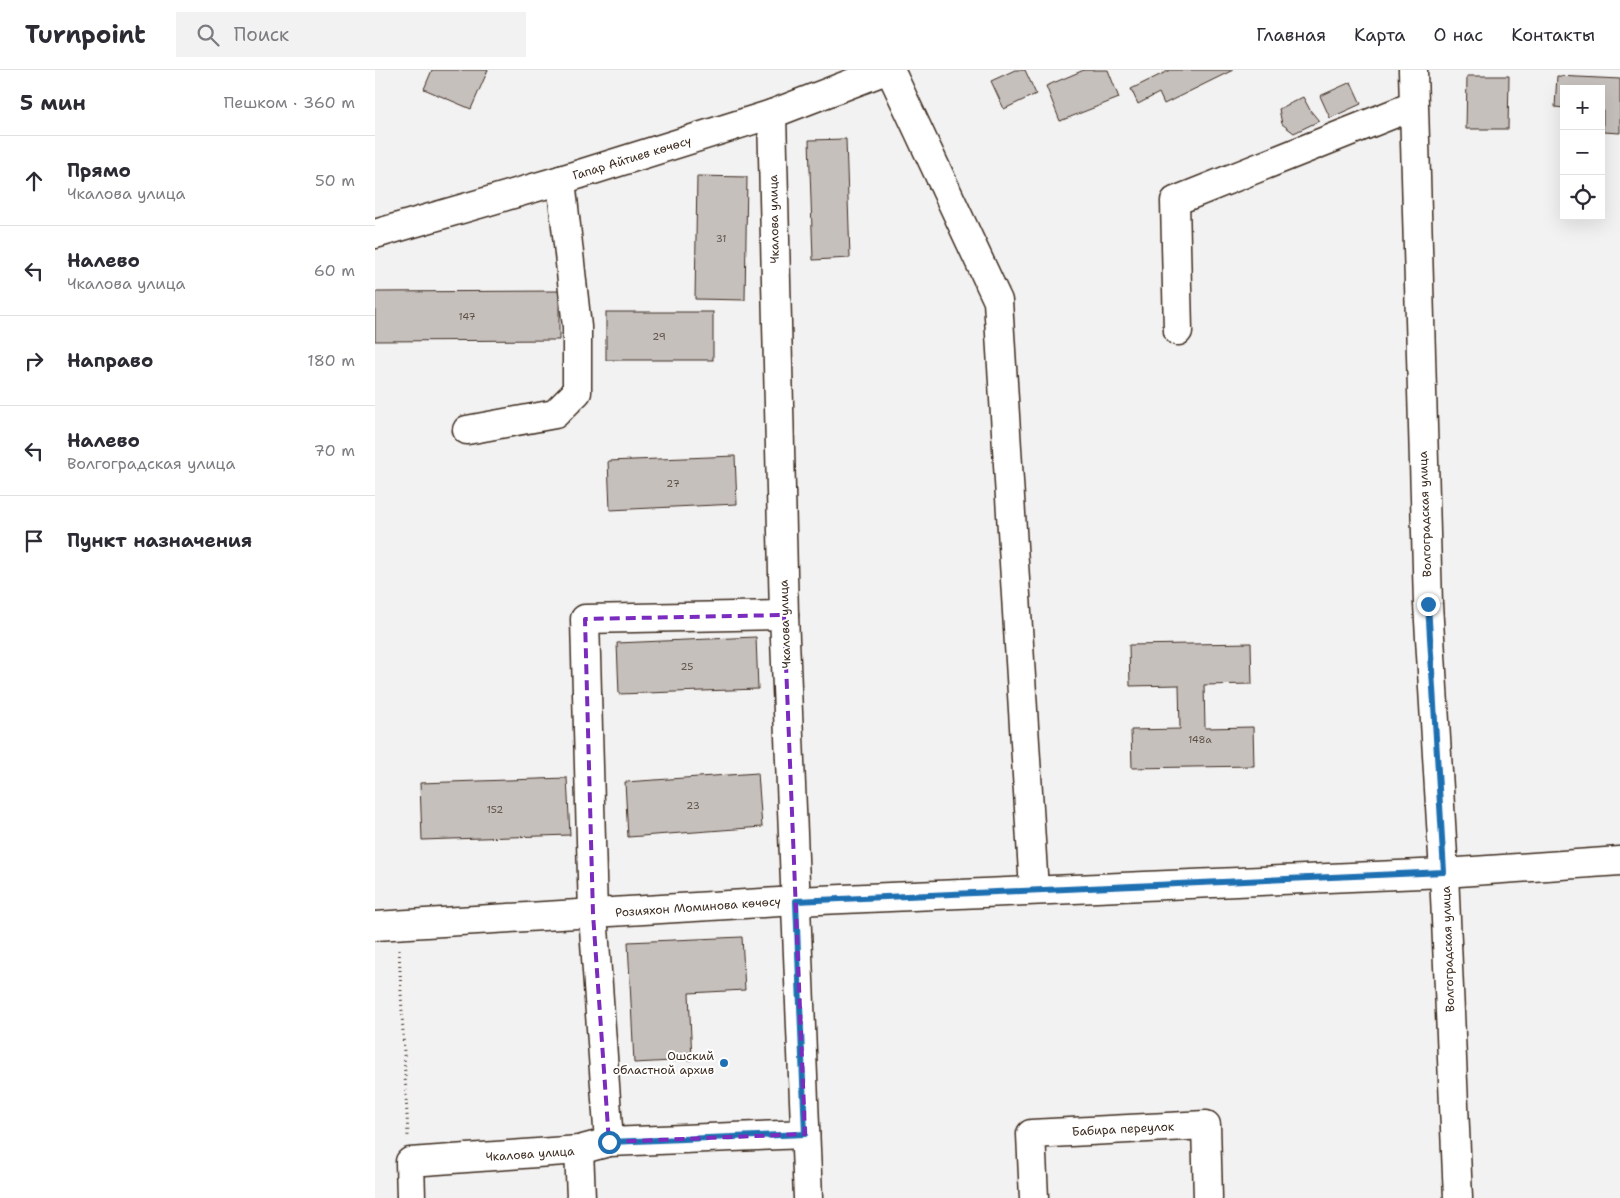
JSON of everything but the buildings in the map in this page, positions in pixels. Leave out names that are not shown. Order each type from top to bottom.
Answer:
[{"type":"street","name":"Гапар Айтиев көчөсү","points":[[375,234],[561,180],[772,114],[886,70]]},
{"type":"street","points":[[890,70],[998,301],[1034,890]]},
{"type":"street","name":"Волгоградская улица","points":[[1413,70],[1428,604],[1444,872],[1458,1198]]},
{"type":"street","points":[[1178,331],[1175,201],[1413,106]]},
{"type":"street","name":"Чкалова улица","points":[[772,114],[784,615],[808,1198]]},
{"type":"street","points":[[467,430],[555,414],[577,392],[577,327],[561,180]]},
{"type":"street","points":[[609,1142],[593,914],[585,619],[784,615]]},
{"type":"street","name":"Розияхон Моминова көчөсү","points":[[387,926],[796,901],[1444,872],[1620,861]]},
{"type":"street","name":"Бабира переулок","points":[[1034,1198],[1031,1134],[1206,1125],[1208,1198]]},
{"type":"street","name":"Чкалова улица","points":[[410,1162],[579,1150],[609,1142],[805,1134]]},
{"type":"street","points":[[579,1150],[581,1198]]},
{"type":"street","points":[[410,1162],[411,1198]]},
{"type":"path","points":[[387,926],[410,1162]]},
{"type":"highlighted area","points":[[784,615],[805,1134],[609,1142],[593,914],[585,619]]},
{"type":"place","name":"Ошский областной архив","points":[[724,1063]]},
{"type":"route","points":[[609,1142],[805,1134],[796,901],[1444,872],[1428,604]]}]
